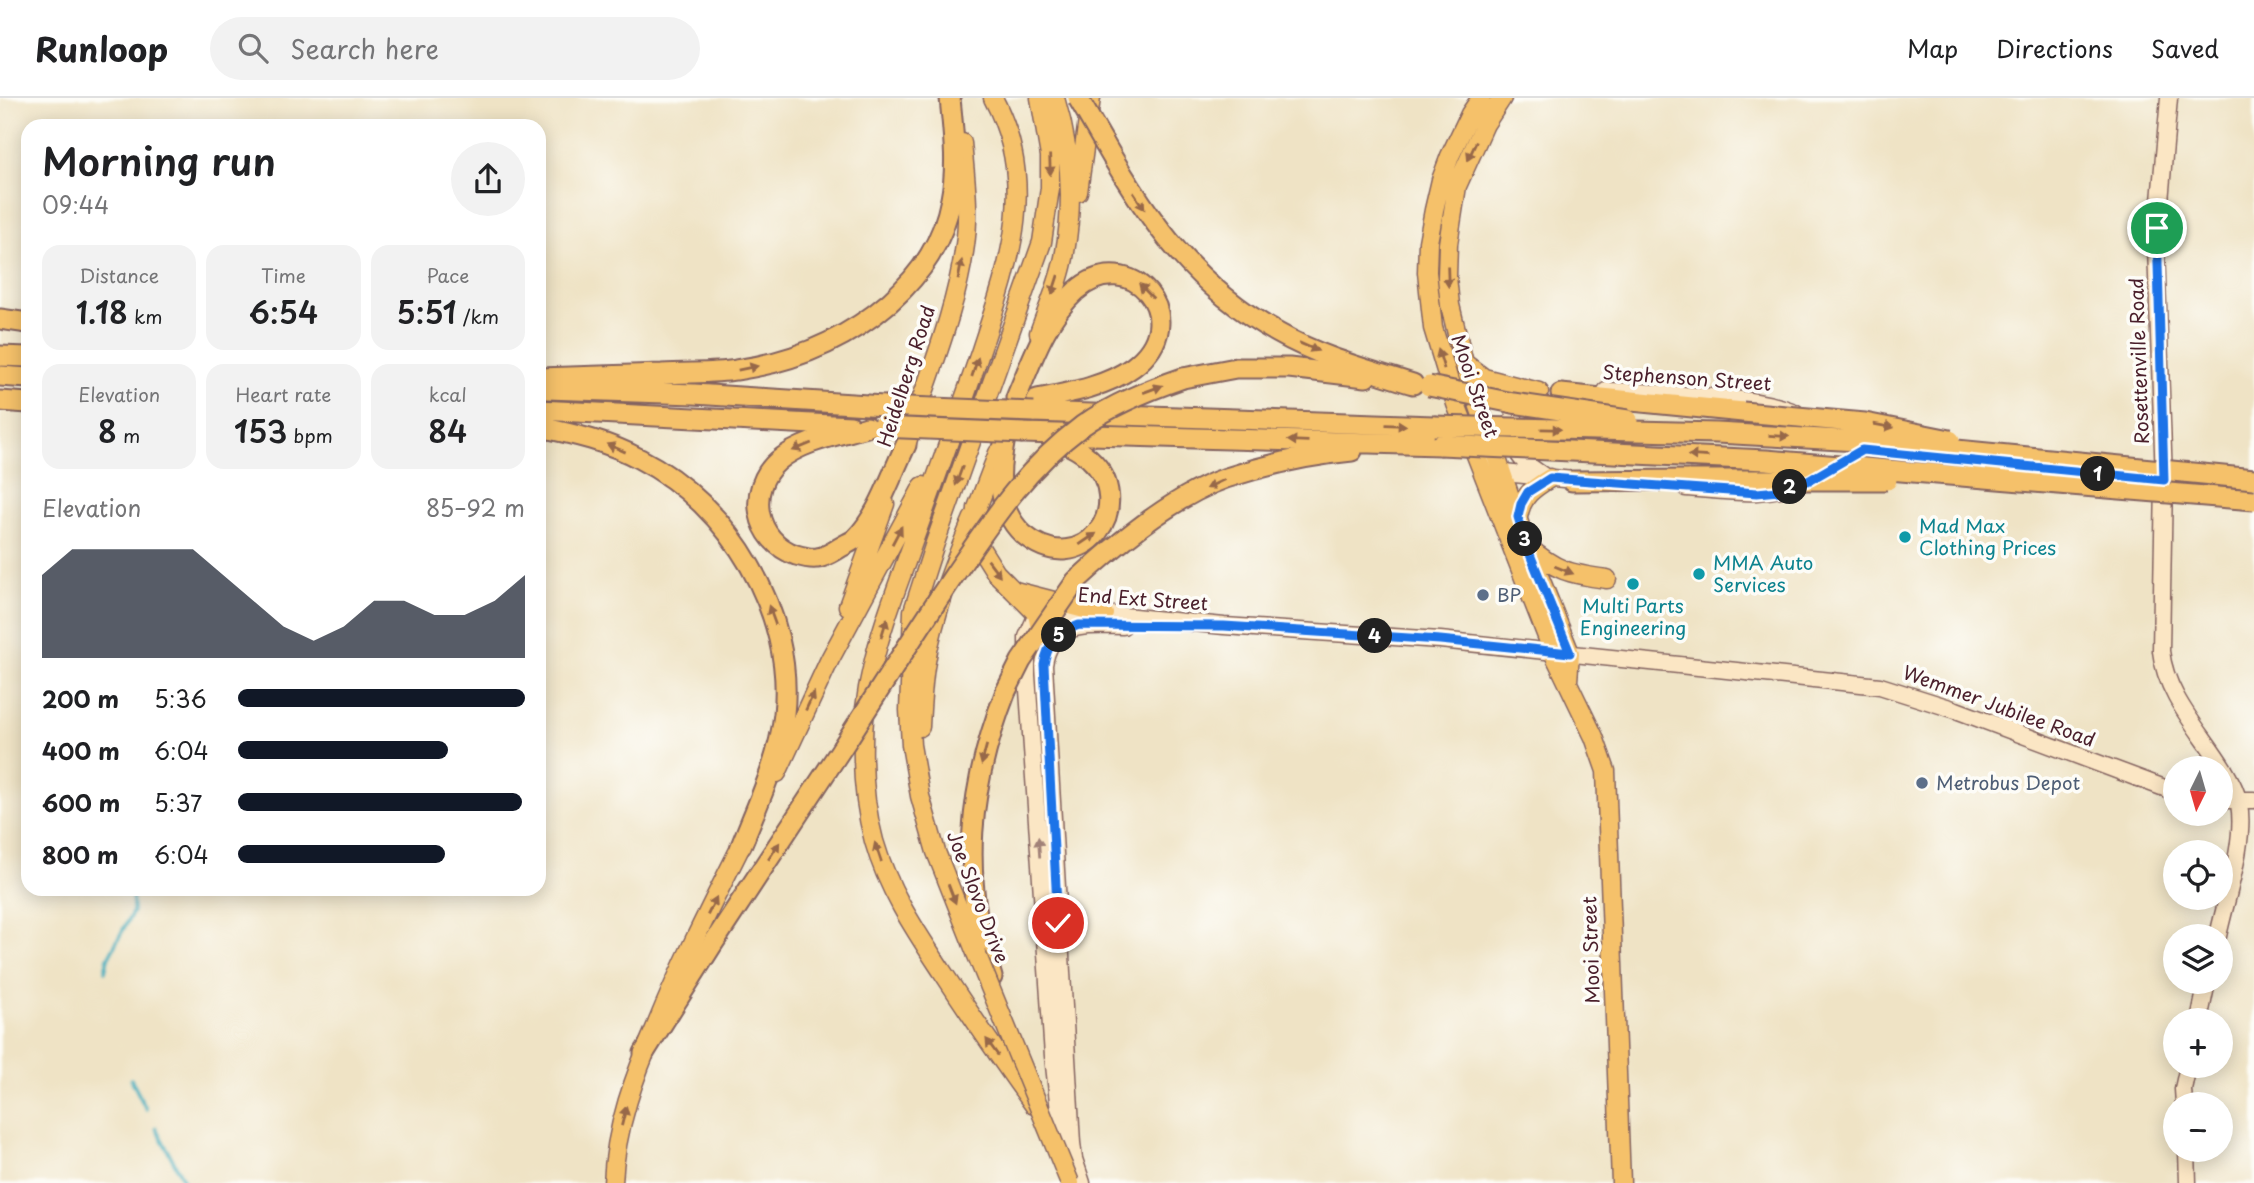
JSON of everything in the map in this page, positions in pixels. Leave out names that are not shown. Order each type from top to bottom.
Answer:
[{"type":"highway","points":[[546,378],[734,371],[782,361],[808,351],[833,341],[872,317],[912,282],[928,260],[939,237],[951,201],[955,152],[950,98]]},
{"type":"highway","points":[[1078,98],[1125,181],[1162,235],[1206,283],[1280,335],[1358,366],[1421,385]]},
{"type":"highway","points":[[1016,398],[1046,329],[1078,289],[1094,280],[1108,277],[1133,279],[1143,286],[1158,308],[1157,337],[1150,350],[1133,366],[1108,380],[1036,405]]},
{"type":"highway","points":[[0,319],[21,322]]},
{"type":"highway","points":[[0,356],[21,357]]},
{"type":"highway","points":[[644,1053],[987,525],[1023,479],[1084,424],[1144,392],[1183,378],[1236,368],[1289,368],[1421,385],[1513,403],[1717,433]]},
{"type":"highway","points":[[0,376],[21,378]]},
{"type":"highway","points":[[546,389],[1036,405],[1434,426],[1717,433],[1875,442],[2254,479]]},
{"type":"highway","points":[[1547,393],[1866,423],[1928,434],[2008,456]]},
{"type":"highway","points":[[0,401],[21,402]]},
{"type":"highway","points":[[546,410],[874,427],[1021,429],[1766,460],[2254,500]]},
{"type":"highway","points":[[874,427],[822,440],[777,461],[768,473],[759,496],[761,520],[766,534],[777,545],[796,555],[817,558],[854,539],[873,514],[906,445]]},
{"type":"highway","points":[[546,429],[603,443],[640,459],[675,482],[707,509],[743,555],[758,583],[779,637],[786,689],[780,736],[771,768],[741,846]]},
{"type":"highway","points":[[1021,429],[1071,445],[1099,469],[1104,480],[1108,507],[1096,537],[1077,547],[1050,549],[1036,544],[1018,529],[1004,507],[1001,464],[1021,429]]},
{"type":"highway","points":[[1008,1031],[988,964],[972,878],[974,813],[981,767],[1006,691],[1040,631],[1076,581],[1139,528],[1182,500],[1224,479],[1284,463],[1345,452],[1433,445]]},
{"type":"highway","points":[[1572,481],[2014,479]]},
{"type":"main road","name":"Heidelberg Road","points":[[830,659],[906,445],[956,293],[966,244],[967,193],[961,138],[950,98]]},
{"type":"main road","name":"Joe Slovo Drive","points":[[1040,98],[1050,156],[1050,188],[1042,242],[913,611],[909,710],[911,745],[920,796],[936,852],[1069,1183]]},
{"type":"main road","points":[[1055,98],[1069,157],[1070,188],[1065,253]]},
{"type":"main road","points":[[916,773],[928,656],[961,546],[977,508],[1021,429],[1016,398],[1065,253],[1077,199],[1091,98]]},
{"type":"main road","name":"Mooi Street","points":[[1481,98],[1470,114],[1441,180],[1428,242],[1429,302],[1438,348],[1455,404],[1561,652]]},
{"type":"main road","name":"Mooi Street","points":[[1502,98],[1485,124],[1457,186],[1448,244],[1447,277],[1454,327],[1464,363],[1518,517],[1568,681],[1594,737],[1606,771],[1621,1183]]},
{"type":"main road","points":[[996,102],[1014,155],[1018,202],[1015,237],[1002,287],[893,599],[871,670],[864,750],[869,816],[883,865],[902,909],[984,1036],[1061,1142]]},
{"type":"main road","points":[[1464,363],[1485,377],[1547,393]]},
{"type":"main road","points":[[613,1183],[622,1120],[644,1053],[672,986],[830,659],[957,422]]},
{"type":"main road","points":[[1518,517],[1528,492],[1548,478]]},
{"type":"main road","points":[[977,508],[975,525],[981,549],[996,573],[1037,614],[1045,653]]},
{"type":"main road","points":[[1527,547],[1564,572],[1606,579]]},
{"type":"main road","points":[[1015,591],[1104,614]]},
{"type":"street","name":"Rosettenville Road","points":[[2169,98],[2156,247],[2164,480],[2163,665],[2177,700],[2247,801],[2221,924]]},
{"type":"street","name":"Stephenson Street","points":[[1455,404],[1475,396],[1501,392],[1631,391],[1774,404],[1829,426],[1862,450]]},
{"type":"street","points":[[1547,393],[1518,403],[1513,420],[1514,445],[1519,456],[1528,466],[1548,478]]},
{"type":"street","points":[[1479,460],[1486,468],[1502,474],[1757,493],[1778,491],[1810,480],[1862,450],[2254,489]]},
{"type":"street","points":[[1037,614],[1027,637],[1027,675],[1053,1056],[1061,1142],[1069,1183]]},
{"type":"street","name":"End Ext Street","points":[[1037,614],[1104,614],[1224,626]]},
{"type":"street","name":"End Ext Street","points":[[1045,653],[1055,638],[1079,625],[1224,626]]},
{"type":"street","points":[[1224,626],[1440,640],[1561,652]]},
{"type":"street","name":"Wemmer Jubilee Road","points":[[1561,652],[1804,677],[1896,690],[2163,788]]},
{"type":"street","points":[[1045,653],[1065,1056],[1074,1159],[1082,1183]]},
{"type":"street","points":[[2187,1162],[2188,1183]]},
{"type":"waterway","points":[[105,971],[108,958],[133,911],[132,896]]},
{"type":"waterway","points":[[131,1079],[146,1109]]},
{"type":"waterway","points":[[156,1128],[185,1183]]},
{"type":"place","name":"Mad Max Clothing Prices","points":[[1905,537]]},
{"type":"place","name":"MMA Auto Services","points":[[1699,574]]},
{"type":"place","name":"Multi Parts Engineering","points":[[1633,584]]},
{"type":"place","name":"BP","points":[[1483,595]]},
{"type":"place","name":"Metrobus Depot","points":[[1922,783]]},
{"type":"route","points":[[1058,923],[1044,665],[1045,653],[1062,633],[1079,625],[1224,626],[1440,640],[1570,653],[1527,547],[1518,517],[1528,492],[1550,478],[1757,493],[1778,491],[1810,480],[1862,450],[2164,480],[2157,228]]}]
